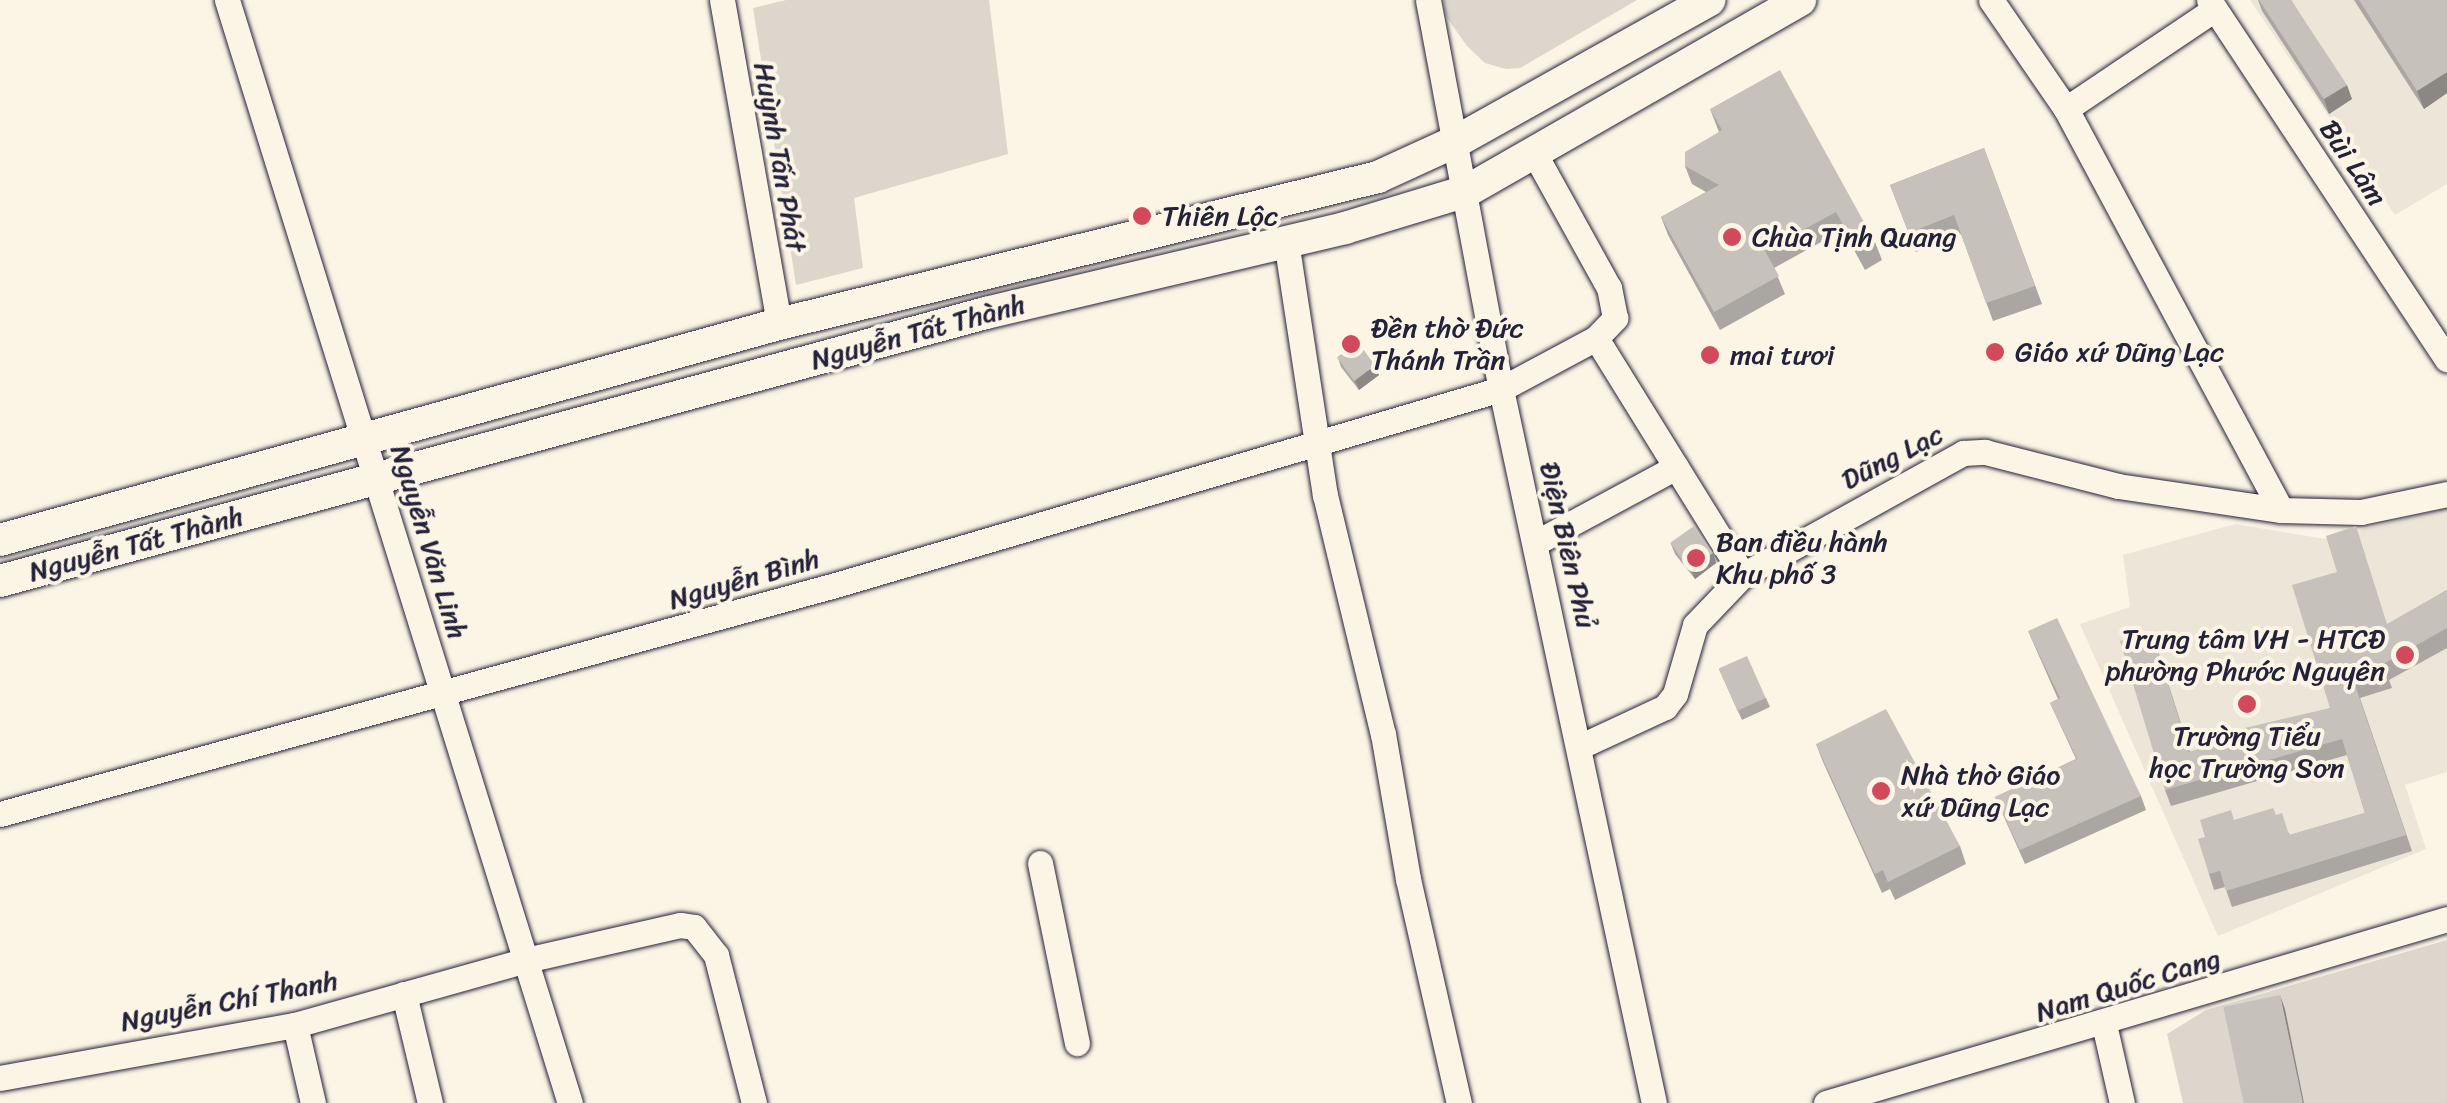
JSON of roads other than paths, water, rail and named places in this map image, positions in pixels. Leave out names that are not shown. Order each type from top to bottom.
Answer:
[{"type":"main road","name":"Nguyễn Tất Thành","points":[[0,540],[366,442],[779,324],[1378,177],[1458,140],[1709,0]]},
{"type":"main road","name":"Nguyễn Tất Thành","points":[[0,581],[986,313],[1286,241],[1467,191],[1800,0]]},
{"type":"street","name":"Nguyễn Văn Linh","points":[[226,0],[570,1103]]},
{"type":"street","name":"Huỳnh Tấn Phát","points":[[722,0],[779,324]]},
{"type":"street","name":"Điện Biên Phủ","points":[[1428,0],[1458,140],[1501,389],[1581,746],[1654,1103]]},
{"type":"street","points":[[1991,0],[2066,109],[2281,510]]},
{"type":"street","points":[[2066,109],[2212,5]]},
{"type":"street","name":"Bùi Lâm","points":[[2212,5],[2447,359]]},
{"type":"street","points":[[1533,151],[1614,301],[1615,318],[1596,338],[1744,575]]},
{"type":"street","points":[[1286,241],[1317,443],[1459,1103]]},
{"type":"street","name":"Nguyễn Bình","points":[[0,814],[444,693],[1501,389],[1596,338]]},
{"type":"street","name":"Dũng Lạc","points":[[1581,746],[1665,707],[1676,694],[1695,625],[1744,575],[1963,453],[2281,510],[2361,512],[2447,494]]},
{"type":"street","points":[[1537,542],[1676,467]]},
{"type":"street","points":[[1040,863],[1077,1043]]},
{"type":"street","name":"Nam Quốc Cang","points":[[1826,1103],[2104,1024],[2447,919]]},
{"type":"street","name":"Nguyễn Chí Thanh","points":[[0,1078],[295,1025],[526,960],[694,927],[716,956],[754,1103]]},
{"type":"street","points":[[404,994],[430,1103]]},
{"type":"street","points":[[2104,1024],[2122,1103]]},
{"type":"street","points":[[295,1025],[312,1103]]},
{"type":"place","name":"Thiên Lộc","points":[[1142,216]]},
{"type":"place","name":"Chùa Tịnh Quang","points":[[1732,237]]},
{"type":"place","name":"Đền thờ Đức Thánh Trần","points":[[1351,344]]},
{"type":"place","name":"Giáo xứ Dũng Lạc","points":[[1995,352]]},
{"type":"place","name":"mai tươi","points":[[1710,355]]},
{"type":"place","name":"Ban điều hành Khu phố 3","points":[[1696,558]]},
{"type":"place","name":"Trung tâm VH - HTCĐ phường Phước Nguyên","points":[[2405,655]]},
{"type":"place","name":"Trường Tiểu học Trường Sơn","points":[[2247,704]]},
{"type":"place","name":"Nhà thờ Giáo xứ Dũng Lạc","points":[[1881,791]]}]
